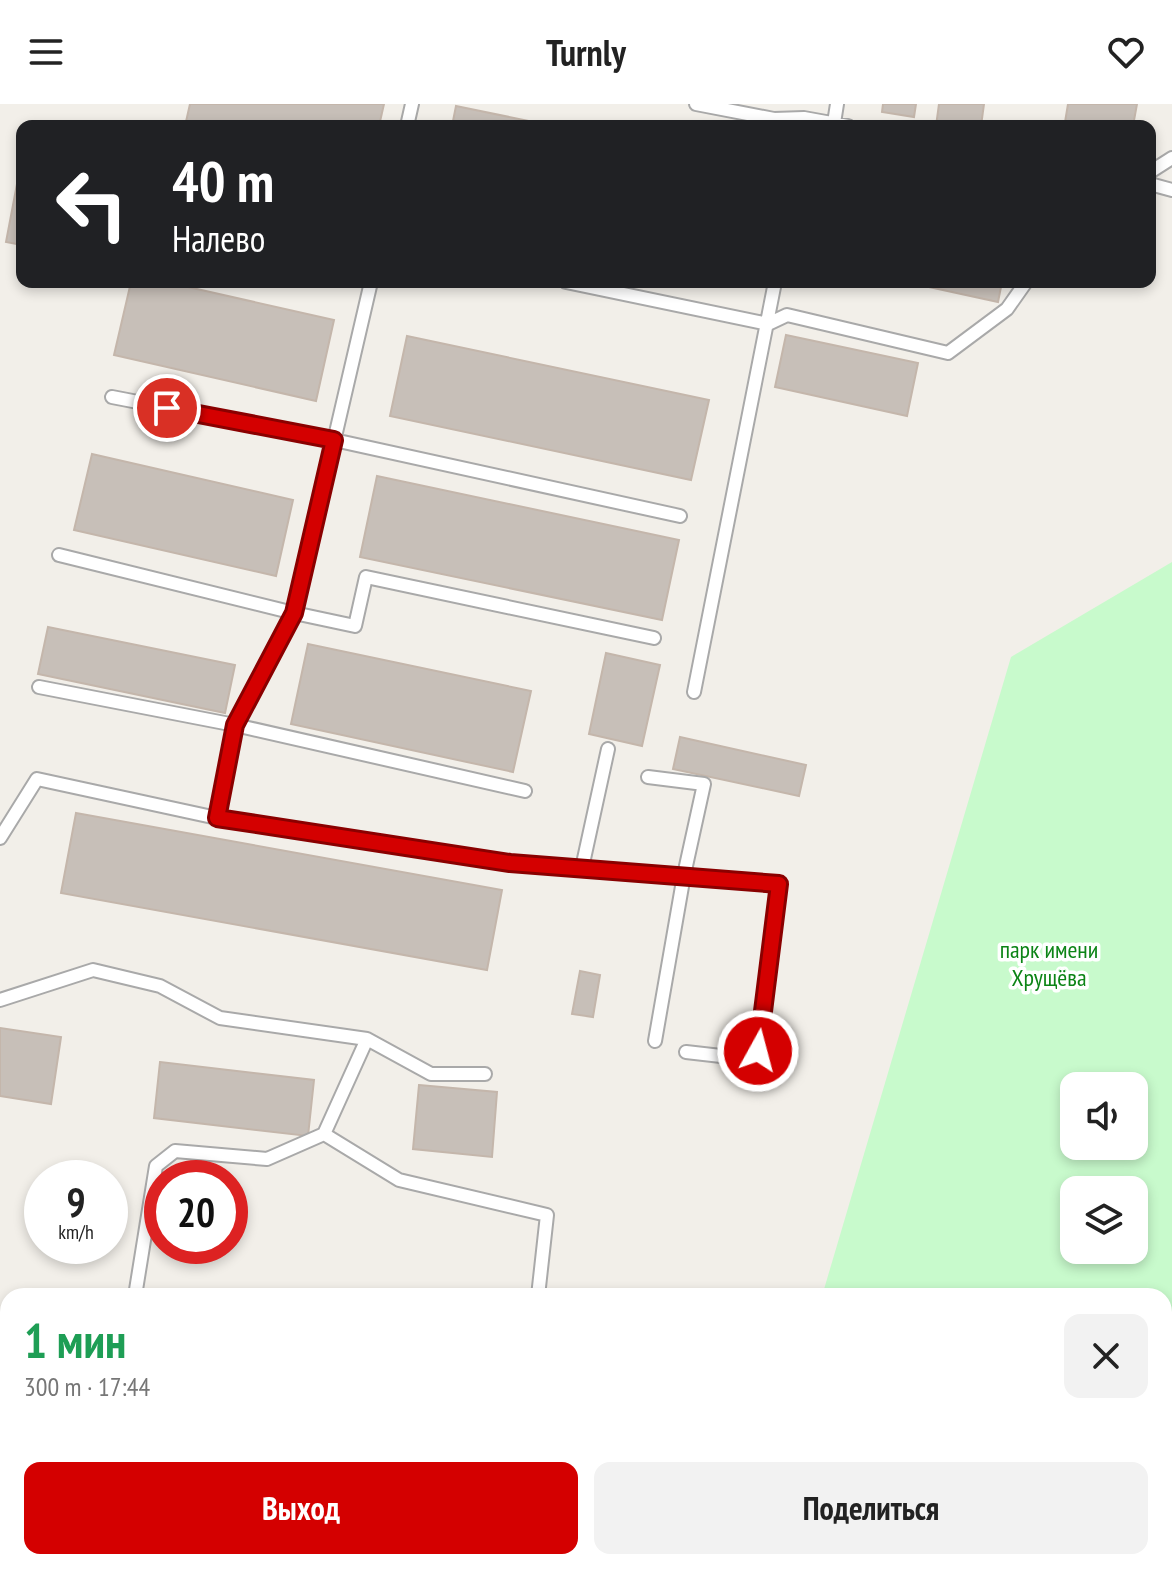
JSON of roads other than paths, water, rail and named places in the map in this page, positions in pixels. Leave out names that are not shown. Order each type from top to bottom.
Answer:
[{"type":"lane","points":[[696,104],[784,120]]},
{"type":"lane","points":[[217,818],[235,725],[294,613],[370,288]]},
{"type":"lane","points":[[595,288],[768,324],[787,315],[948,353],[1007,309],[1022,288]]},
{"type":"lane","points":[[694,692],[774,288]]},
{"type":"lane","points":[[112,397],[334,440],[680,516]]},
{"type":"lane","points":[[59,555],[355,626],[366,577],[654,638]]},
{"type":"lane","points":[[39,687],[235,725],[525,791]]},
{"type":"lane","points":[[582,868],[608,749]]},
{"type":"lane","points":[[648,777],[704,784],[684,875],[655,1041]]},
{"type":"lane","points":[[0,838],[37,779],[217,818],[510,863],[779,884],[756,1060],[686,1052]]},
{"type":"lane","points":[[0,1000],[93,970],[160,986],[220,1018],[367,1039],[431,1074],[485,1074]]},
{"type":"lane","points":[[136,1288],[156,1166],[175,1151],[267,1159],[324,1134],[367,1039]]},
{"type":"lane","points":[[324,1134],[399,1180],[547,1215],[539,1288]]},
{"type":"park label","name":"парк имени Хрущёва","points":[[1049,964]]}]
